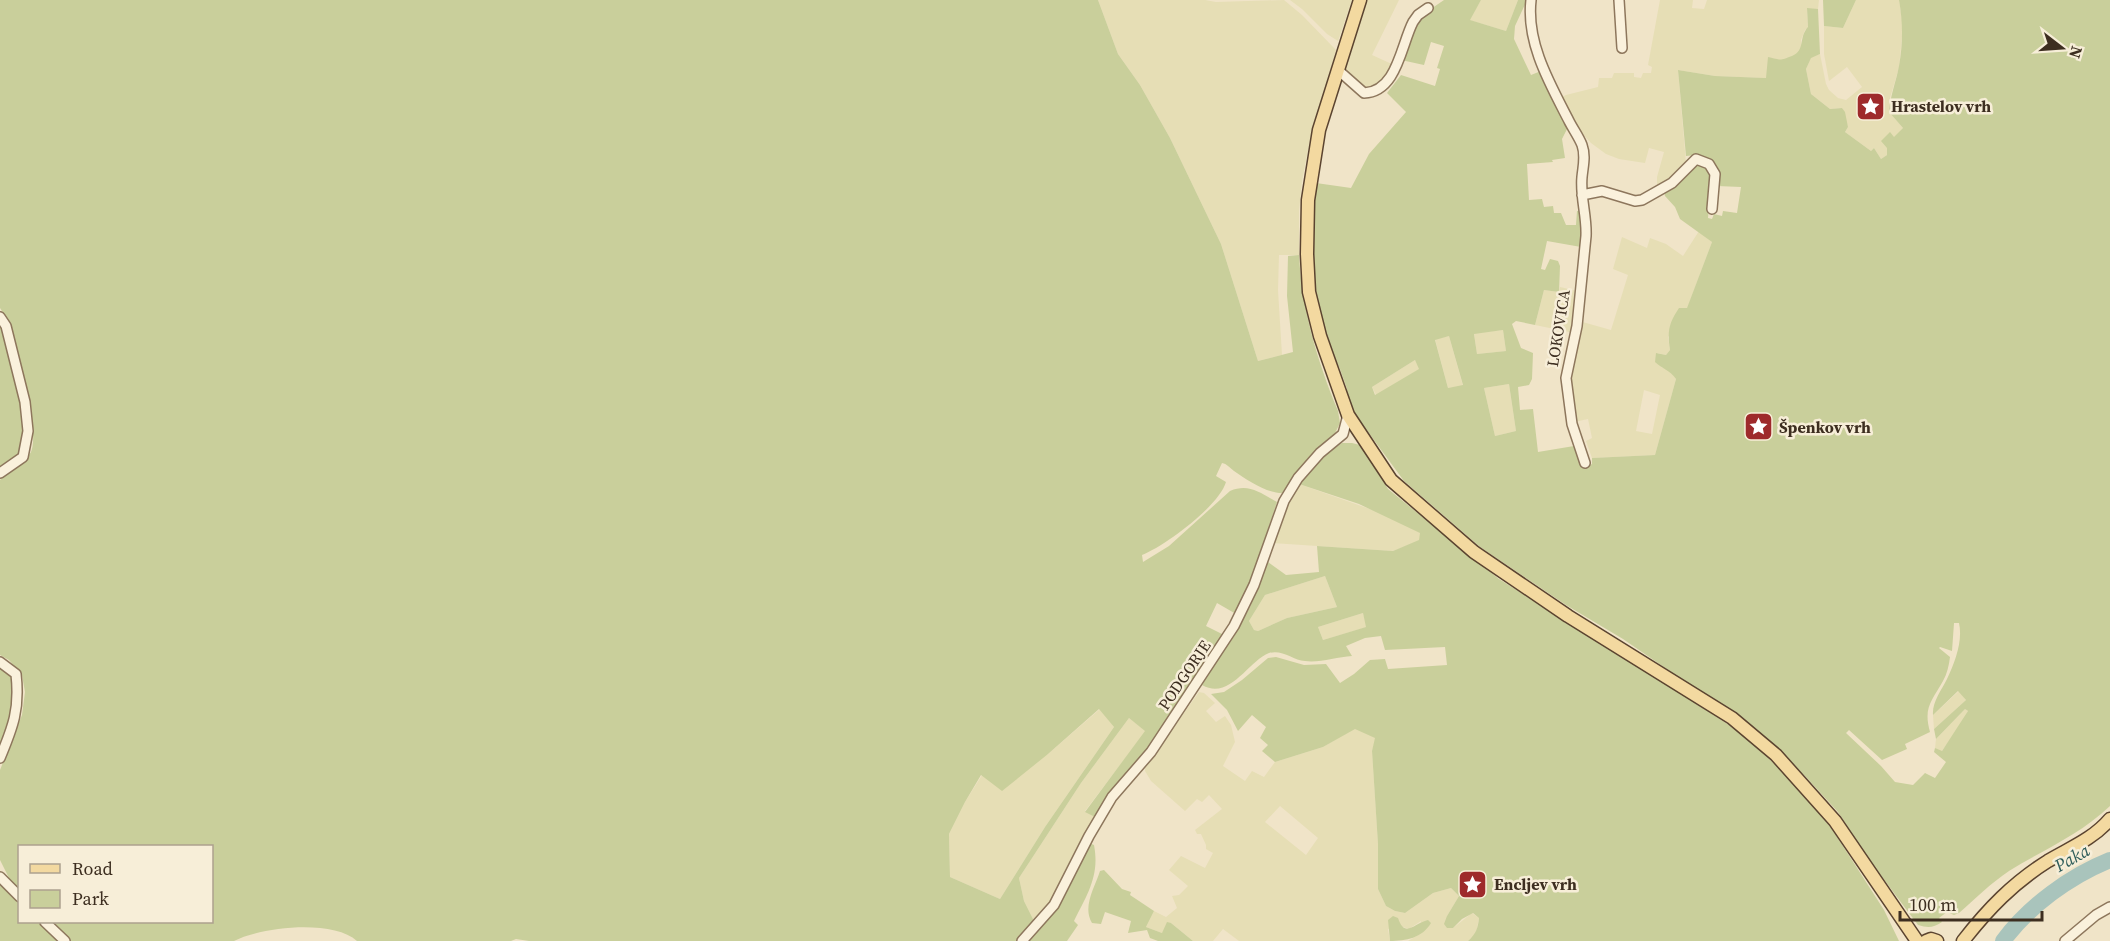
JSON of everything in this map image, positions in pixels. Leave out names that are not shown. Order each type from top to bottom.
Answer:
[{"type":"main road","points":[[1360,0],[1319,130],[1308,200],[1309,292],[1320,336],[1348,415],[1391,480],[1474,552],[1568,616],[1732,718],[1776,755],[1835,821],[1917,941]]},
{"type":"main road","points":[[1963,941],[2010,887],[2047,862],[2099,832],[2110,819]]},
{"type":"main road","points":[[1926,941],[1931,939],[1937,941]]},
{"type":"street","name":"LOKOVICA","points":[[1532,0],[1531,22],[1536,51],[1582,145],[1585,156],[1582,195],[1587,225],[1577,326],[1566,378],[1572,424],[1585,463]]},
{"type":"street","points":[[1619,0],[1622,48]]},
{"type":"street","points":[[1338,70],[1364,93],[1372,93],[1391,76],[1413,22],[1428,8]]},
{"type":"street","points":[[1582,195],[1602,191],[1635,201],[1642,200],[1672,183],[1696,159],[1709,164],[1715,174],[1712,209]]},
{"type":"street","points":[[0,317],[6,326],[25,402],[28,431],[23,457],[0,473]]},
{"type":"street","name":"PODGORJE","points":[[1022,941],[1054,905],[1089,836],[1112,797],[1150,752],[1234,626],[1254,585],[1284,501],[1320,453],[1343,434],[1348,415]]},
{"type":"street","points":[[0,662],[16,674],[18,694],[14,726],[0,758]]},
{"type":"street","points":[[0,877],[18,895]]},
{"type":"street","points":[[2065,941],[2096,915],[2110,907]]},
{"type":"street","points":[[47,923],[65,941]]},
{"type":"shaded area","points":[[1098,0],[1205,0],[1216,2],[1284,0],[1336,50],[1309,145],[1302,181],[1299,255],[1279,255],[1278,290],[1282,355],[1258,361],[1221,244],[1170,138],[1140,85],[1118,54]]},
{"type":"shaded area","points":[[1290,0],[1352,0],[1338,41],[1327,34]]},
{"type":"shaded area","points":[[1365,0],[1399,0],[1372,55],[1394,65],[1387,78],[1368,90],[1344,68]]},
{"type":"shaded area","points":[[1481,0],[1518,0],[1506,31],[1469,20]]},
{"type":"shaded area","points":[[1660,0],[1693,0],[1692,8],[1704,9],[1707,0],[1819,0],[1818,9],[1807,9],[1808,28],[1801,40],[1802,48],[1798,54],[1784,61],[1766,78],[1715,76],[1678,70],[1686,163],[1670,181],[1657,188],[1657,177],[1664,152],[1649,148],[1645,163],[1619,159],[1606,154],[1578,129],[1560,98],[1598,87],[1599,78],[1612,78],[1614,73],[1634,73],[1634,77],[1641,78],[1643,73],[1651,73],[1652,67],[1648,65]]},
{"type":"shaded area","points":[[1856,0],[1899,0],[1903,26],[1899,68],[1890,98],[1889,112],[1903,128],[1887,148],[1887,155],[1881,159],[1874,148],[1871,151],[1845,132],[1848,127],[1842,108],[1830,109],[1811,94],[1806,69],[1811,57],[1820,54],[1826,84],[1838,98],[1846,100],[1862,87],[1847,67],[1829,81],[1824,54],[1824,26],[1843,28]]},
{"type":"shaded area","points":[[1699,231],[1712,242],[1687,309],[1668,337],[1670,350],[1666,355],[1657,353],[1661,367],[1671,371],[1676,379],[1655,455],[1592,458],[1586,441],[1592,438],[1588,419],[1574,422],[1568,374],[1579,321],[1611,330],[1628,275],[1613,269],[1622,237],[1647,248],[1650,238],[1666,244],[1683,256]],"holes":[[[1644,390],[1660,395],[1652,434],[1636,431]]]},
{"type":"shaded area","points":[[1560,287],[1577,291],[1574,333],[1535,325],[1544,290],[1559,292]]},
{"type":"shaded area","points":[[1503,330],[1506,351],[1477,354],[1474,333]]},
{"type":"shaded area","points":[[1449,336],[1463,386],[1448,388],[1435,339]]},
{"type":"shaded area","points":[[1415,360],[1420,369],[1376,395],[1372,387]]},
{"type":"shaded area","points":[[1509,384],[1516,431],[1495,436],[1484,388]]},
{"type":"shaded area","points":[[1299,484],[1384,514],[1421,533],[1419,541],[1393,551],[1272,543]]},
{"type":"shaded area","points":[[1325,576],[1337,607],[1287,618],[1258,631],[1254,630],[1249,621],[1265,595]]},
{"type":"shaded area","points":[[1363,613],[1367,627],[1323,640],[1318,627]]},
{"type":"shaded area","points":[[1959,691],[1966,700],[1934,729],[1933,715]]},
{"type":"shaded area","points":[[1199,692],[1204,693],[1215,703],[1206,711],[1216,722],[1225,716],[1231,725],[1235,742],[1223,766],[1245,781],[1252,771],[1264,777],[1275,762],[1323,747],[1355,728],[1376,738],[1372,751],[1378,844],[1378,889],[1386,906],[1405,913],[1433,893],[1451,888],[1459,896],[1447,916],[1453,928],[1472,913],[1479,918],[1476,934],[1468,941],[1408,941],[1418,935],[1421,921],[1409,929],[1400,926],[1388,929],[1390,941],[1239,941],[1223,929],[1213,941],[1193,941],[1171,923],[1162,933],[1146,927],[1154,911],[1166,917],[1177,908],[1172,896],[1179,895],[1188,886],[1169,870],[1181,856],[1205,868],[1213,853],[1206,849],[1201,834],[1197,834],[1195,830],[1222,809],[1209,795],[1202,802],[1197,799],[1185,811],[1151,781],[1145,767]],"holes":[[[1280,806],[1318,838],[1306,855],[1265,822]]]},
{"type":"shaded area","points":[[1100,709],[1114,727],[1045,827],[1000,899],[950,877],[949,834],[982,775],[1048,754]]},
{"type":"shaded area","points":[[1965,709],[1968,711],[1966,717],[1941,752],[1935,748],[1936,739]]},
{"type":"shaded area","points":[[1129,718],[1146,731],[1085,811],[1095,817],[1057,893],[1035,923],[1024,901],[1019,878],[1081,783]]},
{"type":"green space","points":[[0,0],[1098,0],[1118,54],[1140,85],[1170,138],[1221,244],[1258,361],[1293,352],[1287,296],[1288,256],[1299,255],[1307,315],[1340,423],[1335,433],[1311,455],[1282,493],[1257,485],[1222,463],[1216,476],[1226,482],[1213,502],[1177,534],[1142,555],[1143,562],[1169,546],[1230,491],[1249,489],[1260,492],[1277,502],[1246,595],[1236,614],[1217,603],[1206,626],[1224,635],[1150,747],[1119,781],[1095,817],[1085,812],[1145,731],[1129,718],[1081,783],[1019,878],[1024,901],[1035,923],[1017,941],[529,941],[516,939],[511,941],[357,941],[346,934],[331,930],[297,928],[261,932],[234,941],[71,941],[51,923],[213,923],[213,845],[18,845],[18,889],[10,880],[0,860],[0,770],[22,715],[25,692],[22,675],[9,660],[0,655],[0,480],[28,457],[33,441],[25,380],[6,319],[0,308]],"holes":[[[1099,709],[1114,727],[1045,827],[1000,899],[950,877],[949,834],[981,775],[1002,791]]]},
{"type":"green space","points":[[1444,0],[1481,0],[1470,20],[1506,31],[1518,0],[1527,0],[1515,26],[1514,39],[1531,75],[1541,71],[1568,127],[1562,139],[1565,158],[1552,160],[1553,162],[1527,164],[1529,200],[1542,199],[1544,207],[1553,206],[1554,213],[1561,213],[1566,225],[1576,225],[1577,211],[1582,211],[1581,247],[1547,241],[1541,269],[1545,270],[1550,259],[1558,261],[1560,266],[1559,292],[1544,290],[1535,325],[1516,321],[1512,324],[1521,348],[1533,353],[1532,379],[1529,385],[1518,387],[1520,410],[1533,409],[1538,452],[1574,446],[1583,468],[1592,464],[1592,458],[1655,455],[1676,379],[1655,362],[1656,353],[1666,355],[1670,350],[1671,323],[1679,308],[1687,308],[1712,242],[1680,219],[1664,191],[1695,164],[1707,166],[1712,173],[1708,218],[1712,219],[1714,214],[1722,216],[1723,211],[1737,213],[1741,187],[1717,186],[1717,171],[1711,161],[1703,157],[1686,156],[1678,70],[1715,76],[1766,78],[1768,57],[1782,59],[1796,53],[1801,47],[1803,35],[1808,27],[1807,8],[1818,9],[1820,54],[1811,58],[1806,69],[1811,94],[1830,109],[1842,108],[1848,127],[1845,132],[1871,151],[1874,148],[1881,159],[1887,155],[1887,148],[1881,141],[1890,132],[1894,137],[1903,128],[1889,112],[1901,49],[1902,25],[1899,0],[2110,0],[2110,806],[2099,816],[2009,871],[1959,913],[1954,915],[1947,912],[1939,918],[1942,922],[1933,926],[1918,925],[1867,857],[1838,812],[1764,737],[1729,708],[1566,605],[1480,547],[1404,481],[1357,417],[1347,399],[1347,389],[1326,342],[1318,314],[1312,250],[1316,183],[1351,188],[1369,154],[1406,112],[1387,93],[1401,75],[1435,86],[1440,69],[1437,68],[1444,46],[1431,42],[1424,65],[1401,60],[1412,26],[1425,13]],"holes":[[[1503,330],[1506,351],[1477,354],[1474,334]],[[1449,336],[1463,385],[1448,388],[1435,340]],[[1415,360],[1419,369],[1375,395],[1372,387]],[[1509,384],[1516,431],[1495,436],[1484,388]],[[1954,623],[1959,623],[1958,651],[1935,701],[1933,715],[1958,691],[1966,700],[1934,729],[1936,739],[1965,709],[1968,711],[1942,751],[1935,748],[1934,752],[1946,762],[1935,778],[1925,773],[1913,785],[1895,782],[1846,733],[1849,730],[1882,760],[1907,749],[1905,744],[1930,732],[1928,710],[1946,675],[1950,657],[1940,647],[1952,651]]]},
{"type":"green space","points":[[1823,0],[1856,0],[1843,28],[1824,26]]},
{"type":"green space","points":[[0,320],[18,384],[25,436],[19,454],[0,470]]},
{"type":"green space","points":[[1342,443],[1360,445],[1388,489],[1499,579],[1735,729],[1790,779],[1832,829],[1884,910],[1899,941],[1468,941],[1475,933],[1479,922],[1479,918],[1473,913],[1453,928],[1447,928],[1444,924],[1459,896],[1451,888],[1433,893],[1405,913],[1386,906],[1378,889],[1378,844],[1372,751],[1375,738],[1355,729],[1323,747],[1275,762],[1262,751],[1268,745],[1260,738],[1266,727],[1252,715],[1238,731],[1227,710],[1211,694],[1224,692],[1268,658],[1276,657],[1304,665],[1326,664],[1340,683],[1370,660],[1385,659],[1388,669],[1447,665],[1445,647],[1385,650],[1381,636],[1365,638],[1346,646],[1352,656],[1322,661],[1305,661],[1274,652],[1261,657],[1230,684],[1212,689],[1202,685],[1250,607],[1265,564],[1268,562],[1286,575],[1319,572],[1317,546],[1393,551],[1419,540],[1420,533],[1359,504],[1299,484],[1322,457]],"holes":[[[1325,576],[1337,607],[1287,618],[1258,631],[1254,630],[1249,621],[1265,595]],[[1363,613],[1366,627],[1323,640],[1318,627]]]},
{"type":"green space","points":[[0,666],[13,678],[14,712],[0,751]]},
{"type":"green space","points":[[1089,843],[1094,845],[1094,876],[1074,921],[1078,925],[1067,941],[1029,941],[1056,907]]},
{"type":"green space","points":[[1104,870],[1122,889],[1131,892],[1130,895],[1154,911],[1146,927],[1162,933],[1167,922],[1171,923],[1193,941],[1158,941],[1150,938],[1147,930],[1128,933],[1131,921],[1105,912],[1101,924],[1092,923],[1089,917],[1089,904],[1100,871]]},
{"type":"green space","points":[[0,879],[18,901],[18,923],[40,923],[59,941],[0,941]]},
{"type":"green space","points":[[1393,916],[1398,918],[1407,929],[1428,920],[1431,923],[1413,938],[1390,941],[1388,920]]},
{"type":"waterway","name":"Paka","points":[[2003,941],[2013,928],[2051,893],[2080,874],[2110,860]]},
{"type":"place","name":"Hrastelov vrh","points":[[1870,106]]},
{"type":"place","name":"Špenkov vrh","points":[[1758,427]]},
{"type":"place","name":"Encljev vrh","points":[[1473,884]]}]
